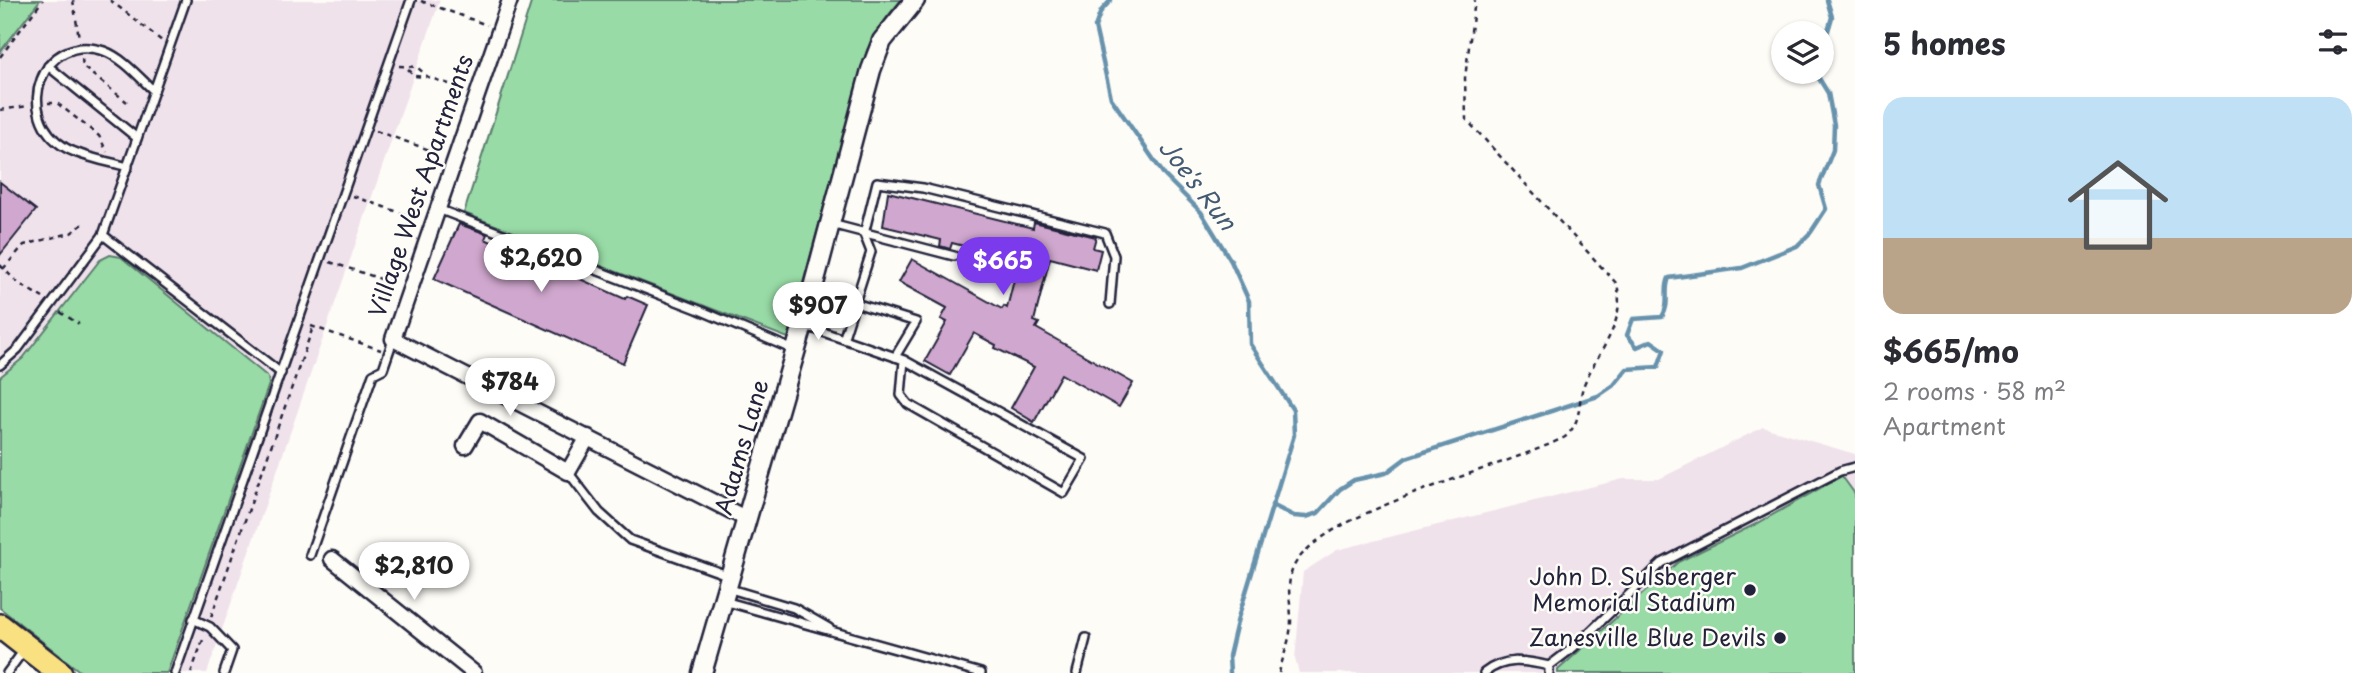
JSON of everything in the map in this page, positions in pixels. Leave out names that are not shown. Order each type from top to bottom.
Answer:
[{"type":"main road","points":[[0,626],[60,673]]},
{"type":"street","name":"Village West Apartments","points":[[510,0],[436,208],[391,346],[588,437],[747,519]]},
{"type":"street","name":"Adams Lane","points":[[702,673],[803,325],[876,54],[895,23],[915,0]]},
{"type":"street","points":[[465,446],[480,421],[568,472],[588,437]]},
{"type":"street","points":[[332,559],[474,673]]},
{"type":"lane","points":[[0,365],[18,349],[103,235],[186,0]]},
{"type":"lane","points":[[175,673],[411,0]]},
{"type":"lane","points":[[128,166],[66,148],[47,131],[40,120],[37,90],[48,66],[69,51],[80,48],[102,50],[121,61],[154,91]]},
{"type":"lane","points":[[48,66],[137,138]]},
{"type":"lane","points":[[844,337],[871,252],[864,234],[877,182],[923,188],[1105,233],[1114,256],[1110,304]]},
{"type":"lane","points":[[436,208],[795,351]]},
{"type":"lane","points":[[830,224],[954,256]]},
{"type":"lane","points":[[103,235],[281,373]]},
{"type":"lane","points":[[855,303],[916,322],[895,356]]},
{"type":"lane","points":[[803,325],[904,360],[1084,459],[1065,493],[908,404],[901,395],[904,360]]},
{"type":"lane","points":[[310,555],[373,374],[383,369],[391,346]]},
{"type":"lane","points":[[1484,673],[1500,663],[1523,660],[1549,670],[1662,563],[1744,518],[1840,471],[1855,467]]},
{"type":"lane","points":[[568,472],[598,512],[630,540],[727,588],[835,632],[981,673]]},
{"type":"lane","points":[[727,588],[794,608],[835,632]]},
{"type":"lane","points":[[193,619],[208,626],[232,650],[224,673]]},
{"type":"lane","points":[[1077,673],[1086,638]]},
{"type":"lane","points":[[7,673],[27,647]]},
{"type":"path","points":[[0,57],[43,0]]},
{"type":"path","points":[[74,0],[79,38]]},
{"type":"path","points":[[110,0],[162,41]]},
{"type":"path","points":[[417,0],[487,25]]},
{"type":"path","points":[[1279,673],[1290,632],[1290,579],[1304,552],[1325,536],[1368,514],[1551,444],[1574,429],[1580,413],[1583,389],[1602,355],[1619,312],[1621,303],[1617,284],[1466,119],[1465,78],[1475,0]]},
{"type":"path","points":[[81,56],[83,67],[127,102]]},
{"type":"path","points":[[389,63],[408,69],[417,68],[428,77]]},
{"type":"path","points":[[408,69],[415,76],[428,77],[464,89]]},
{"type":"path","points":[[45,104],[57,103],[78,119],[99,136],[107,152]]},
{"type":"path","points":[[0,110],[30,105]]},
{"type":"path","points":[[366,127],[441,154]]},
{"type":"path","points":[[344,192],[418,219]]},
{"type":"path","points":[[43,298],[18,283],[2,267],[24,245],[71,233],[86,222]]},
{"type":"path","points":[[320,258],[396,284]]},
{"type":"path","points":[[60,312],[79,324]]},
{"type":"path","points":[[298,322],[391,346]]},
{"type":"path","points":[[191,673],[313,327]]},
{"type":"shaded area","points":[[0,0],[440,0],[207,673],[82,673],[0,608]]},
{"type":"shaded area","points":[[1763,427],[1855,454],[1855,673],[1299,673],[1295,659],[1303,572],[1337,550],[1623,479],[1659,479]]},
{"type":"green space","points":[[0,0],[40,0],[0,52]]},
{"type":"green space","points":[[532,0],[901,0],[867,50],[788,338],[464,213]]},
{"type":"green space","points":[[110,255],[121,257],[268,377],[269,384],[167,673],[82,673],[0,608],[0,377],[23,358],[100,260]]},
{"type":"green space","name":"John D. Sulsberger Memorial Stadium","points":[[1842,476],[1855,494],[1855,673],[1558,673],[1558,670],[1678,562],[1758,523]]},
{"type":"building","points":[[0,182],[36,210],[0,255]]},
{"type":"building","points":[[888,192],[1033,228],[1034,222],[1096,237],[1093,248],[1101,250],[1096,270],[1050,258],[1034,321],[1039,323],[1036,328],[1133,383],[1119,407],[1061,374],[1034,422],[1011,408],[1034,367],[995,348],[996,345],[974,333],[950,375],[925,361],[947,322],[941,319],[947,308],[899,282],[912,259],[1002,309],[1004,306],[1007,308],[1019,260],[952,243],[950,249],[940,246],[941,240],[883,226]]},
{"type":"building","points":[[459,224],[487,234],[485,239],[541,265],[542,262],[625,299],[627,296],[648,305],[623,363],[434,279]]},
{"type":"waterway","name":"Joe's Run","points":[[1111,0],[1101,11],[1095,27],[1111,98],[1165,176],[1201,212],[1231,261],[1249,301],[1250,344],[1293,410],[1294,435],[1238,618],[1229,656],[1230,673]]},
{"type":"waterway","points":[[1827,0],[1831,21]]},
{"type":"waterway","points":[[1272,505],[1294,516],[1306,517],[1318,513],[1340,489],[1354,480],[1386,473],[1406,458],[1598,396],[1614,385],[1627,369],[1658,367],[1664,350],[1651,341],[1637,347],[1627,335],[1633,319],[1662,317],[1666,307],[1669,278],[1742,268],[1797,246],[1811,232],[1826,209],[1819,185],[1833,150],[1834,125],[1828,93],[1822,84]]},
{"type":"place","name":"John D. Sulsberger Memorial Stadium","points":[[1750,590]]},
{"type":"place","name":"Zanesville Blue Devils","points":[[1780,638]]}]
